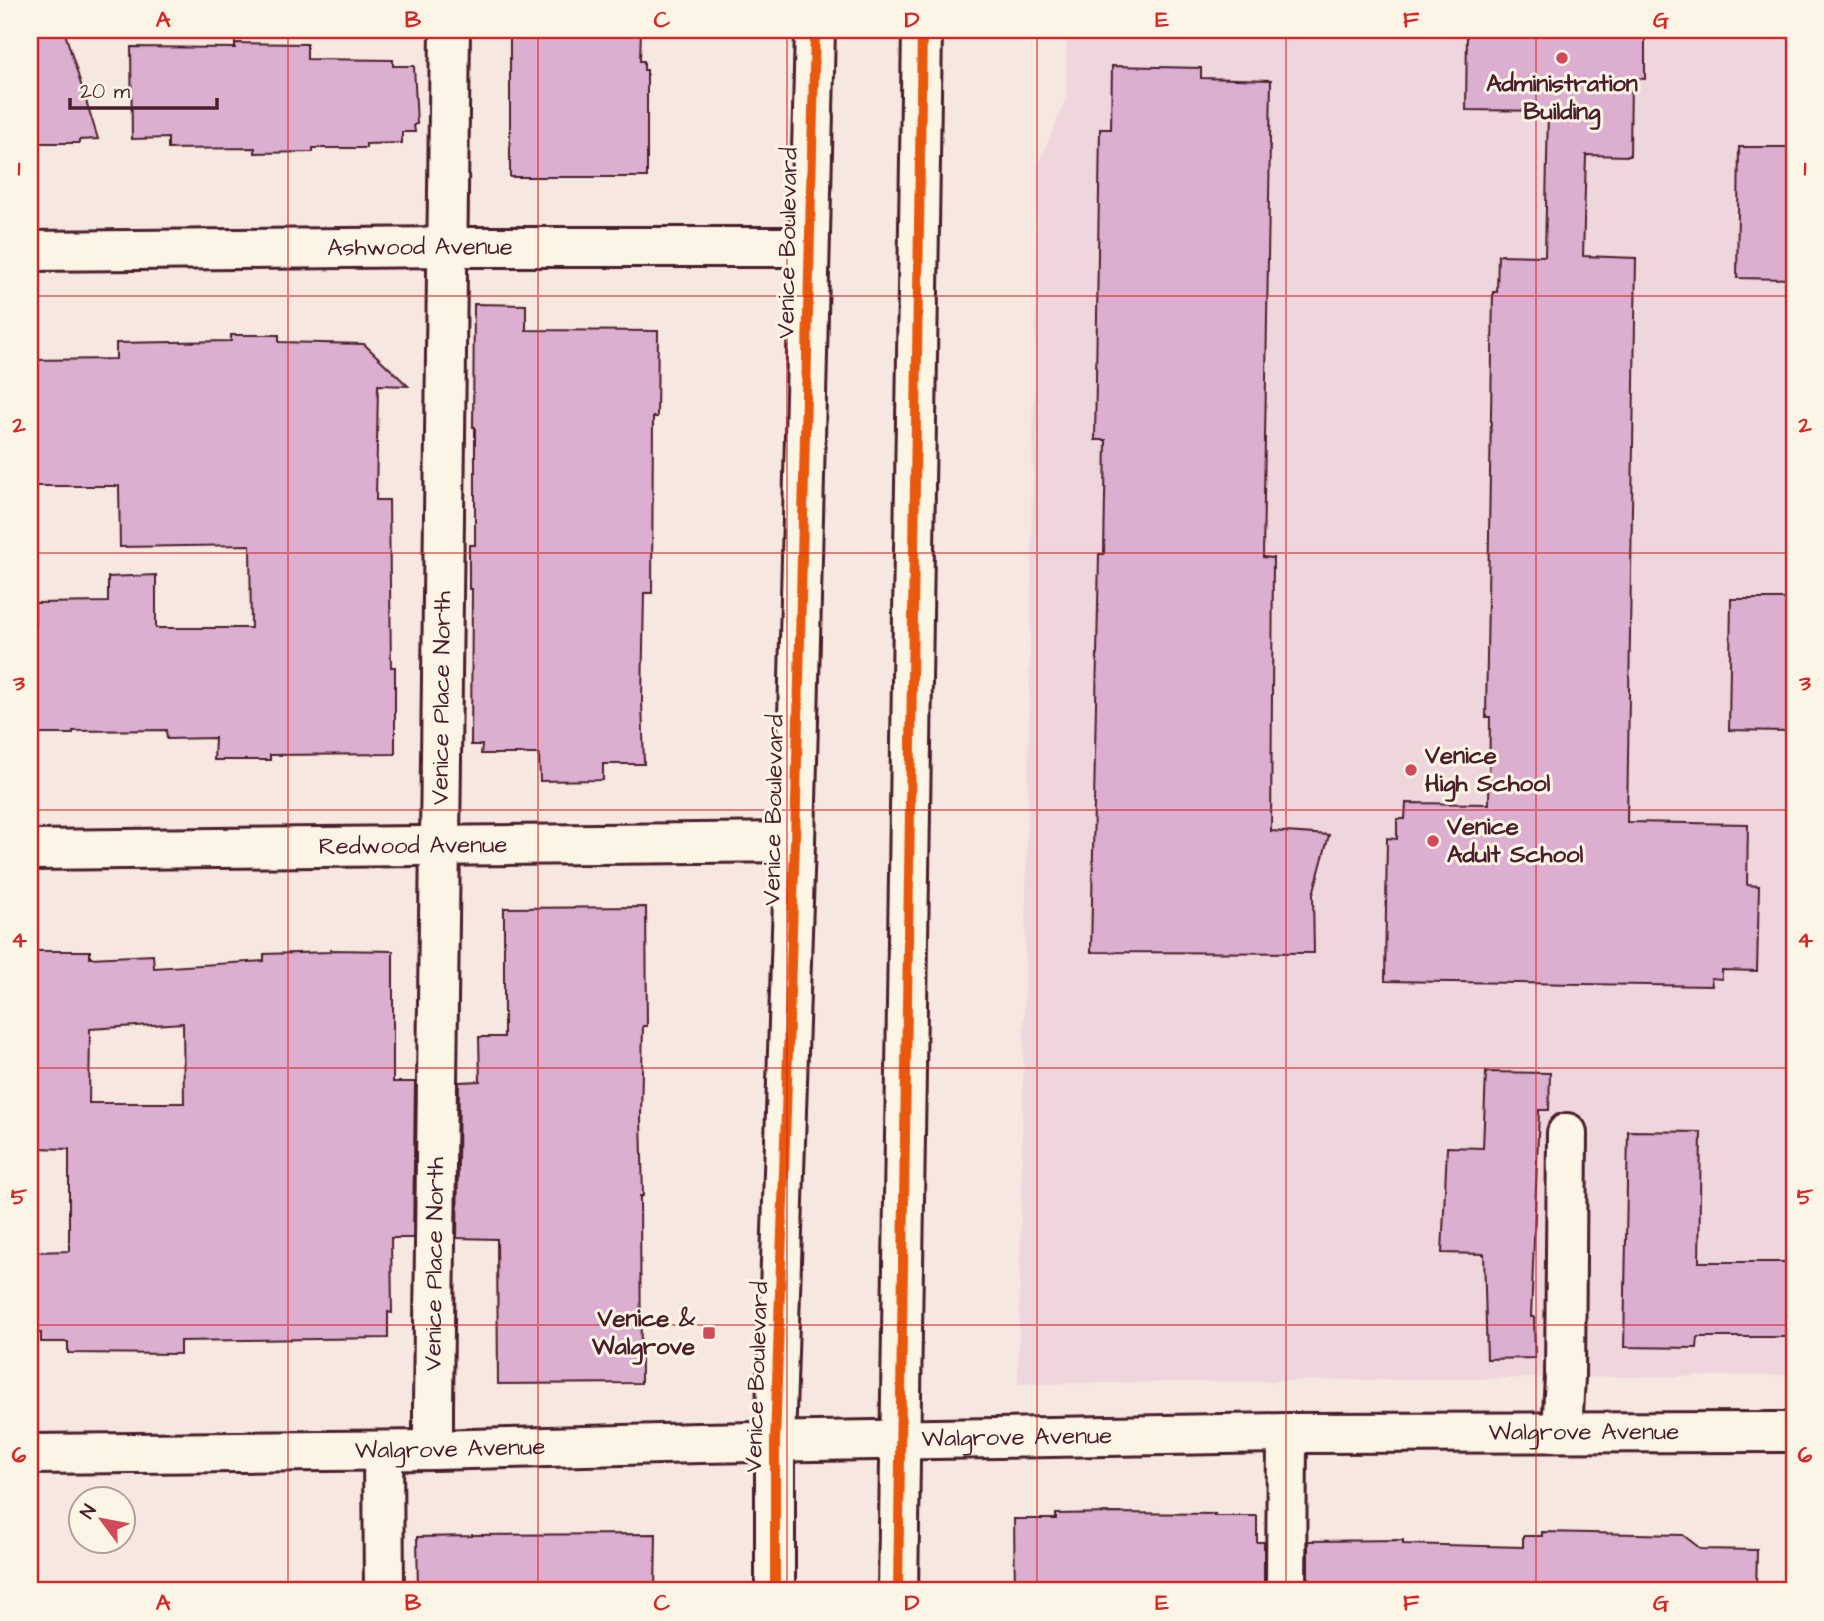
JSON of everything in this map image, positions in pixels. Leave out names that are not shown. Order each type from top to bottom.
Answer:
[{"type":"street","name":"Venice Place North","points":[[433,1450],[450,30]]},
{"type":"street","name":"Venice Boulevard","points":[[775,1591],[775,1442],[795,842],[815,30]]},
{"type":"street","points":[[898,1591],[922,30]]},
{"type":"street","name":"Ashwood Avenue","points":[[30,251],[809,247]]},
{"type":"street","name":"Redwood Avenue","points":[[30,850],[795,842]]},
{"type":"street","points":[[1562,1432],[1567,1133]]},
{"type":"street","name":"Walgrove Avenue","points":[[30,1454],[383,1451],[1287,1433],[1794,1432]]},
{"type":"street","points":[[1286,1591],[1287,1433]]},
{"type":"street","points":[[383,1451],[384,1591]]},
{"type":"shaded area","name":"Venice High School","points":[[1067,30],[1794,30],[1794,1375],[1018,1384],[1038,165],[1066,99]]},
{"type":"building","points":[[30,30],[64,30],[98,139],[79,140],[79,143],[30,143]]},
{"type":"building","points":[[510,30],[641,30],[640,61],[644,61],[644,70],[647,70],[647,177],[510,177]]},
{"type":"building","points":[[1467,30],[1645,30],[1645,79],[1631,78],[1630,156],[1586,155],[1583,256],[1636,258],[1627,822],[1748,824],[1747,885],[1759,886],[1757,971],[1722,970],[1722,979],[1711,978],[1712,986],[1385,981],[1387,838],[1397,839],[1397,819],[1405,819],[1406,803],[1489,804],[1490,717],[1486,717],[1493,292],[1497,292],[1498,255],[1545,256],[1548,111],[1466,110]]},
{"type":"building","points":[[235,43],[307,44],[307,59],[393,60],[393,66],[414,66],[417,124],[414,125],[415,132],[402,132],[402,143],[366,144],[366,148],[313,148],[313,152],[255,153],[255,148],[168,149],[168,138],[132,139],[131,47],[235,48]]},
{"type":"building","points":[[1112,66],[1201,68],[1201,78],[1271,80],[1263,557],[1273,558],[1271,831],[1329,835],[1313,894],[1314,953],[1091,952],[1099,554],[1104,554],[1106,440],[1095,440],[1100,129],[1111,129]]},
{"type":"building","points":[[1739,147],[1794,147],[1794,279],[1737,278]]},
{"type":"building","points":[[474,304],[526,305],[526,330],[658,331],[657,417],[653,417],[652,593],[644,593],[644,764],[603,764],[603,780],[540,781],[539,754],[481,754],[482,745],[471,745],[472,589],[469,589],[469,545],[475,545]]},
{"type":"building","points":[[231,335],[279,335],[279,342],[364,344],[408,386],[378,385],[376,500],[389,500],[395,754],[270,755],[270,760],[214,760],[215,738],[167,739],[166,730],[30,734],[30,685],[35,685],[35,603],[108,602],[108,577],[156,575],[156,628],[251,628],[250,545],[120,547],[119,486],[30,486],[30,360],[116,359],[116,343],[231,341]]},
{"type":"building","points":[[1731,599],[1794,599],[1794,731],[1729,730]]},
{"type":"building","points":[[646,907],[647,1026],[643,1026],[643,1196],[640,1196],[641,1383],[498,1384],[497,1239],[457,1238],[459,1082],[480,1081],[479,1037],[504,1037],[504,908]]},
{"type":"building","points":[[30,951],[90,951],[90,958],[153,955],[154,968],[264,961],[264,954],[393,951],[393,1082],[415,1082],[413,1238],[391,1238],[392,1313],[388,1312],[388,1338],[180,1341],[180,1354],[68,1353],[68,1342],[41,1342],[41,1333],[30,1333],[30,1252],[69,1251],[69,1149],[36,1148],[36,1096],[30,1096]],"holes":[[[183,1023],[184,1103],[89,1103],[90,1029]]]},
{"type":"building","points":[[1486,1072],[1550,1073],[1549,1110],[1539,1110],[1531,1317],[1534,1317],[1535,1358],[1487,1359],[1484,1254],[1442,1253],[1447,1147],[1483,1148]]},
{"type":"building","points":[[1628,1131],[1701,1132],[1699,1262],[1794,1262],[1794,1337],[1698,1337],[1697,1348],[1624,1347]]},
{"type":"building","points":[[1056,1514],[1257,1516],[1257,1542],[1264,1542],[1264,1591],[1015,1591],[1014,1519],[1056,1519]]},
{"type":"building","points":[[1542,1532],[1683,1535],[1701,1549],[1757,1550],[1756,1591],[1308,1591],[1308,1541],[1403,1540],[1403,1544],[1523,1547],[1523,1536],[1542,1536]]},
{"type":"building","points":[[656,1534],[655,1591],[418,1591],[417,1537]]},
{"type":"cycle path","points":[[775,1591],[775,1442],[795,842],[815,30]]},
{"type":"cycle path","points":[[898,1591],[922,30]]},
{"type":"place","name":"Administration Building","points":[[1562,58]]},
{"type":"place","name":"Venice High School","points":[[1411,770]]},
{"type":"place","name":"Venice Adult School","points":[[1433,841]]},
{"type":"place","name":"Venice & Walgrove","points":[[709,1333]]}]
